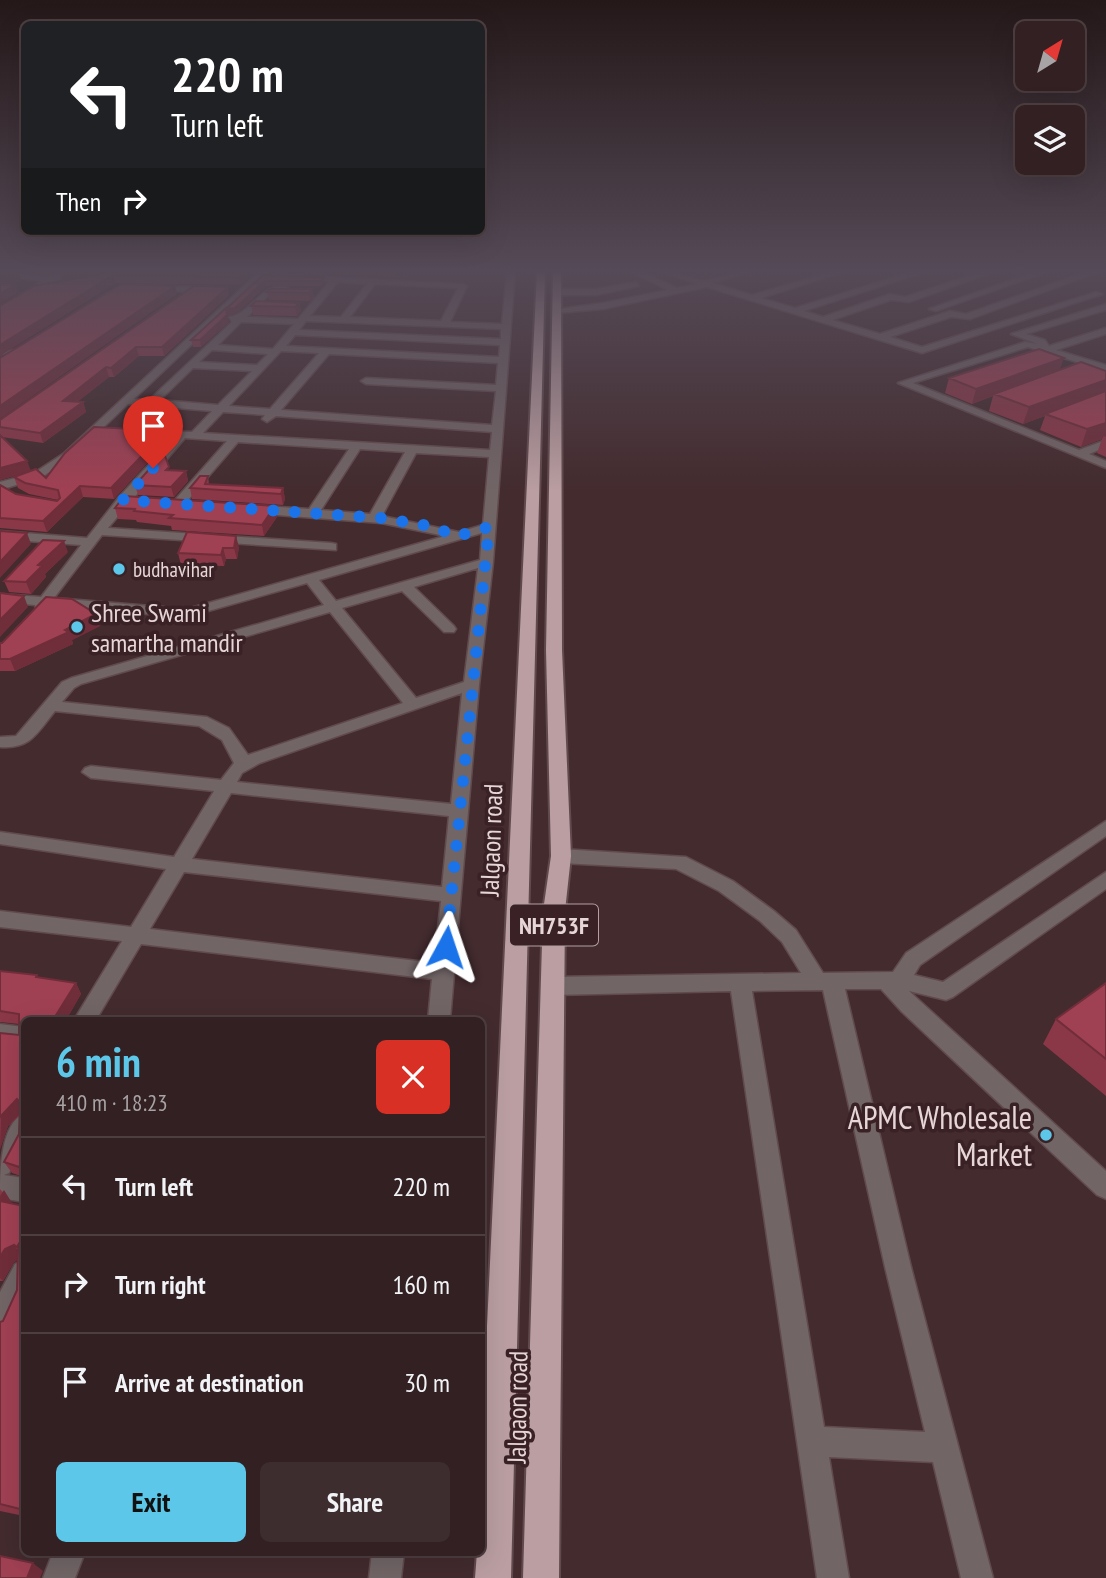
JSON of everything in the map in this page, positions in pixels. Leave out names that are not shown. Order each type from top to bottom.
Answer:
[{"type":"highway","name":"Jalgaon road","points":[[494,1578],[538,345]]},
{"type":"highway","name":"Jalgaon road","points":[[541,1578],[554,911],[561,856],[554,650],[556,345]]},
{"type":"street","points":[[0,363],[30,345]]},
{"type":"street","points":[[1,486],[38,475],[67,456],[186,345]]},
{"type":"street","points":[[151,403],[212,345]]},
{"type":"street","points":[[265,345],[279,347]]},
{"type":"street","points":[[27,621],[46,601],[95,537],[188,435],[219,409],[281,345]]},
{"type":"street","points":[[439,1017],[471,685],[486,562],[505,345]]},
{"type":"street","points":[[905,345],[922,350],[938,345]]},
{"type":"street","points":[[1026,345],[903,383],[1106,465]]},
{"type":"street","points":[[1030,345],[1106,368]]},
{"type":"street","points":[[1044,345],[1056,359],[1106,377]]},
{"type":"street","points":[[1049,351],[1067,345]]},
{"type":"street","points":[[209,347],[279,347],[503,360]]},
{"type":"street","points":[[265,422],[327,350]]},
{"type":"street","points":[[0,351],[18,352]]},
{"type":"street","points":[[191,365],[258,368]]},
{"type":"street","points":[[1071,374],[1084,369]]},
{"type":"street","points":[[366,381],[500,388]]},
{"type":"street","points":[[125,401],[496,429]]},
{"type":"street","points":[[970,411],[983,407]]},
{"type":"street","points":[[1021,431],[1033,427]]},
{"type":"street","points":[[94,431],[107,431]]},
{"type":"street","points":[[119,432],[494,454]]},
{"type":"street","points":[[178,504],[236,438]]},
{"type":"street","points":[[1079,454],[1106,443]]},
{"type":"street","points":[[312,513],[356,445]]},
{"type":"street","points":[[374,518],[412,449]]},
{"type":"street","points":[[1,486],[17,495]]},
{"type":"street","points":[[232,508],[374,518],[429,526],[458,536]]},
{"type":"street","points":[[0,598],[187,612],[489,527]]},
{"type":"street","points":[[0,535],[42,544],[95,537],[331,547]]},
{"type":"street","points":[[0,742],[15,743],[22,740],[68,685],[76,681],[486,562]]},
{"type":"street","points":[[310,578],[414,706]]},
{"type":"street","points":[[405,586],[449,629]]},
{"type":"street","points":[[87,1017],[236,769],[243,763],[471,685]]},
{"type":"street","points":[[51,706],[201,721],[222,729],[229,735],[243,763]]},
{"type":"street","points":[[91,772],[459,811]]},
{"type":"street","points":[[893,980],[913,959],[1106,827]]},
{"type":"street","points":[[0,838],[178,864],[451,895]]},
{"type":"street","points":[[561,856],[679,862],[726,886],[767,916],[789,936],[825,981],[977,1578]]},
{"type":"street","points":[[553,986],[893,980],[946,991],[1106,879]]},
{"type":"street","points":[[0,919],[443,972]]},
{"type":"street","points":[[893,980],[910,1006],[1106,1187]]},
{"type":"street","points":[[740,983],[833,1578]]},
{"type":"street","points":[[0,1033],[21,1036]]},
{"type":"street","points":[[0,1165],[21,1129]]},
{"type":"street","points":[[0,1186],[21,1190]]},
{"type":"street","points":[[0,1321],[21,1279]]},
{"type":"street","points":[[813,1441],[944,1448]]},
{"type":"street","points":[[59,1578],[67,1556]]},
{"type":"street","points":[[385,1578],[388,1556]]},
{"type":"building","points":[[22,345],[89,345],[0,406],[0,358]]},
{"type":"building","points":[[109,345],[165,345],[162,347],[136,347],[111,368],[106,367],[63,401],[83,402],[40,433],[0,427],[0,420]]},
{"type":"building","points":[[1039,349],[1064,358],[976,389],[949,378]]},
{"type":"building","points":[[1081,362],[1106,371],[1106,380],[1029,407],[994,394]]},
{"type":"building","points":[[1106,391],[1106,423],[1087,429],[1045,414]]},
{"type":"building","points":[[94,427],[154,430],[158,439],[111,488],[80,486],[43,521],[0,518],[0,485],[16,494],[57,501],[60,498],[58,490],[25,483],[14,477],[36,469],[46,478],[65,453]]},
{"type":"building","points":[[0,435],[27,461],[0,468]]},
{"type":"building","points":[[164,453],[169,467],[166,470],[186,471],[171,487],[135,485]]},
{"type":"building","points":[[200,476],[208,476],[205,484],[283,488],[281,494],[190,488]]},
{"type":"building","points":[[124,496],[275,506],[262,525],[169,518],[173,515],[115,508]]},
{"type":"building","points":[[0,531],[27,533],[0,562]]},
{"type":"building","points":[[187,532],[236,536],[234,548],[223,548],[221,555],[178,553]]},
{"type":"building","points":[[43,540],[64,541],[38,565],[42,566],[26,582],[4,581]]},
{"type":"building","points":[[0,593],[24,596],[0,620]]},
{"type":"building","points":[[46,597],[72,599],[96,614],[65,630],[69,632],[10,659],[0,659],[0,643]]},
{"type":"building","points":[[0,971],[76,983],[55,1017],[21,1017],[21,1164],[19,1167],[4,1162],[19,1134],[20,1102],[17,1099],[0,1117],[0,1033],[19,1035],[19,1014],[0,1011]]},
{"type":"building","points":[[1106,983],[1106,1059],[1056,1019]]},
{"type":"building","points":[[0,1201],[21,1205],[21,1240],[17,1247],[14,1245],[5,1249],[0,1257]]},
{"type":"building","points":[[18,1250],[21,1251],[21,1509],[0,1504],[0,1322],[3,1321],[17,1290]]},
{"type":"building","points":[[0,1556],[33,1563],[27,1578],[0,1578]]},
{"type":"place","name":"budhavihar","points":[[119,569]]},
{"type":"place","name":"Shree Swami samartha mandir","points":[[77,627]]},
{"type":"place","name":"APMC Wholesale Market","points":[[1046,1135]]},
{"type":"route","points":[[153,468],[123,500],[381,518],[429,526],[458,536],[489,527],[446,947]]}]
